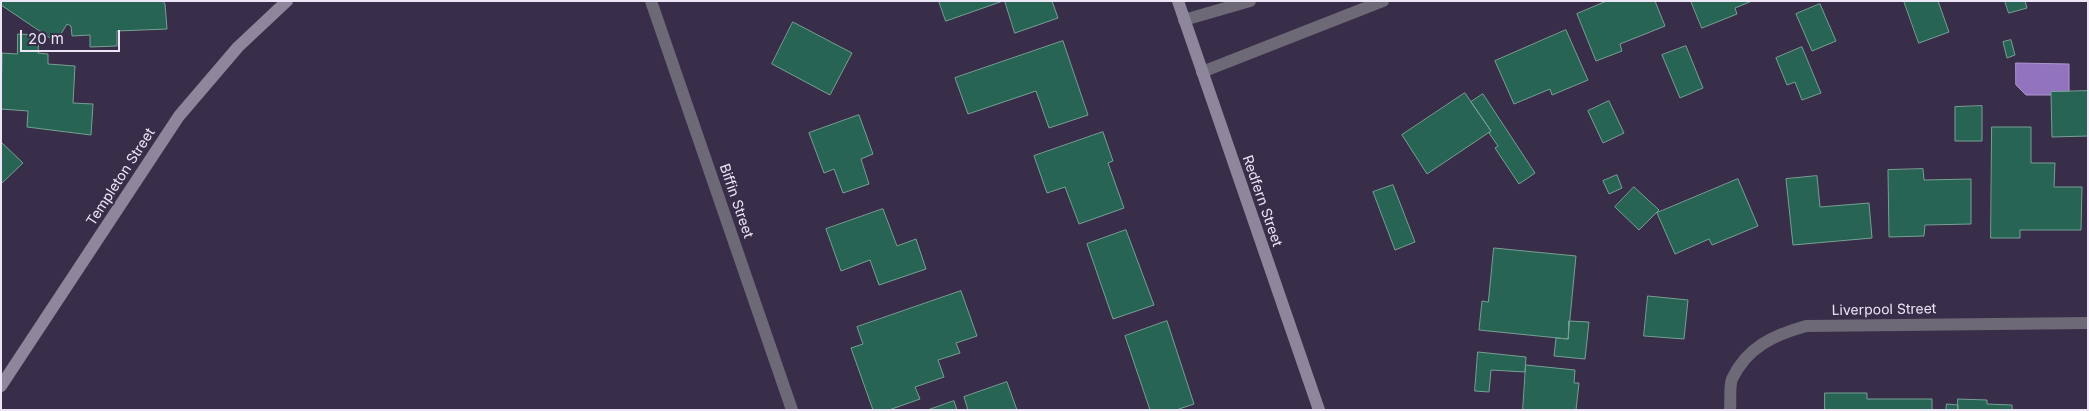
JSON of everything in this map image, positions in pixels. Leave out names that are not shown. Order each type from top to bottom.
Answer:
[{"type":"street","name":"Templeton Street","points":[[1,386],[179,116],[238,47],[287,1]]},
{"type":"street","name":"Biffin Street","points":[[651,1],[792,410]]},
{"type":"street","name":"Redfern Street","points":[[1178,1],[1319,410]]},
{"type":"street","points":[[1184,20],[1250,1]]},
{"type":"street","points":[[1202,72],[1383,1]]},
{"type":"street","name":"Liverpool Street","points":[[1730,410],[1732,380],[1754,348],[1778,334],[1806,326],[2088,324]]},
{"type":"shaded area","points":[[2016,63],[2069,64],[2069,92],[2052,92],[2051,95],[2026,95],[2016,85]]},
{"type":"building","points":[[1,1],[163,1],[165,4],[167,29],[117,31],[117,46],[90,47],[90,35],[72,36],[71,26],[67,24],[56,42],[1,5]]},
{"type":"building","points":[[939,1],[1003,1],[946,21]]},
{"type":"building","points":[[1005,1],[1052,1],[1058,18],[1015,33]]},
{"type":"building","points":[[1607,1],[1655,1],[1665,26],[1620,44],[1622,51],[1596,61],[1577,14]]},
{"type":"building","points":[[1691,1],[1752,1],[1735,8],[1737,14],[1702,28]]},
{"type":"building","points":[[1904,1],[1938,1],[1949,32],[1919,43]]},
{"type":"building","points":[[2005,1],[2025,1],[2027,8],[2009,13]]},
{"type":"building","points":[[1820,4],[1836,41],[1812,51],[1796,14]]},
{"type":"building","points":[[793,22],[852,53],[830,95],[772,64]]},
{"type":"building","points":[[1566,30],[1588,80],[1552,95],[1550,89],[1514,104],[1495,61]]},
{"type":"building","points":[[18,34],[39,35],[38,53],[48,54],[48,64],[75,66],[73,103],[93,104],[91,135],[27,127],[28,111],[1,109],[2,53],[17,54]]},
{"type":"building","points":[[2011,40],[2015,55],[2007,58],[2003,42]]},
{"type":"building","points":[[1063,41],[1088,115],[1049,128],[1036,91],[968,114],[955,78]]},
{"type":"building","points":[[1686,46],[1703,88],[1680,98],[1662,55]]},
{"type":"building","points":[[1802,47],[1821,93],[1802,100],[1795,82],[1787,85],[1776,58]]},
{"type":"building","points":[[2088,91],[2088,136],[2052,137],[2051,92]]},
{"type":"building","points":[[1465,93],[1491,131],[1427,174],[1402,135]]},
{"type":"building","points":[[1483,94],[1535,173],[1519,184],[1495,148],[1498,146],[1489,133],[1491,131],[1471,102]]},
{"type":"building","points":[[1609,101],[1624,133],[1603,143],[1588,111]]},
{"type":"building","points":[[1982,106],[1982,141],[1955,141],[1955,107]]},
{"type":"building","points":[[859,115],[873,154],[861,159],[869,184],[843,193],[834,169],[824,173],[809,133]]},
{"type":"building","points":[[1992,127],[2031,127],[2031,163],[2055,163],[2054,187],[2082,187],[2081,230],[2020,230],[2020,238],[1991,238]]},
{"type":"building","points":[[1103,132],[1113,161],[1108,163],[1124,208],[1079,224],[1065,187],[1047,193],[1034,156]]},
{"type":"building","points":[[1,142],[23,163],[1,184]]},
{"type":"building","points":[[1923,169],[1924,180],[1971,179],[1971,224],[1925,225],[1924,236],[1889,237],[1888,170]]},
{"type":"building","points":[[1617,175],[1622,188],[1609,194],[1603,181]]},
{"type":"building","points":[[1817,176],[1820,207],[1869,203],[1872,238],[1793,245],[1786,179]]},
{"type":"building","points":[[1738,179],[1758,226],[1712,245],[1709,239],[1675,254],[1657,213]]},
{"type":"building","points":[[1393,185],[1415,242],[1395,250],[1373,192]]},
{"type":"building","points":[[1634,187],[1659,210],[1639,230],[1615,207]]},
{"type":"building","points":[[883,209],[897,246],[916,239],[926,269],[879,285],[870,260],[841,271],[826,229]]},
{"type":"building","points":[[1126,230],[1154,305],[1113,319],[1087,244]]},
{"type":"building","points":[[1494,248],[1576,256],[1568,339],[1479,330],[1482,301],[1488,302]]},
{"type":"building","points":[[961,291],[977,336],[956,343],[960,353],[938,360],[944,377],[915,387],[920,399],[889,410],[873,410],[851,348],[863,344],[857,327]]},
{"type":"building","points":[[1648,296],[1688,300],[1684,339],[1644,336]]},
{"type":"building","points":[[1167,321],[1194,404],[1176,410],[1150,410],[1125,336]]},
{"type":"building","points":[[1569,321],[1589,322],[1585,359],[1554,356],[1556,338],[1568,339]]},
{"type":"building","points":[[1478,352],[1526,357],[1525,372],[1491,370],[1489,392],[1475,391]]},
{"type":"building","points":[[1526,365],[1575,370],[1574,383],[1579,383],[1576,410],[1523,410]]},
{"type":"building","points":[[1007,382],[1017,410],[968,410],[964,397]]},
{"type":"building","points":[[1825,393],[1867,393],[1867,399],[1932,399],[1932,410],[1825,410]]},
{"type":"building","points":[[1958,399],[1987,400],[1987,404],[2012,405],[2012,410],[1958,410]]},
{"type":"building","points":[[954,401],[957,410],[928,410]]},
{"type":"building","points":[[1947,404],[1958,405],[1958,410],[1946,410]]}]
